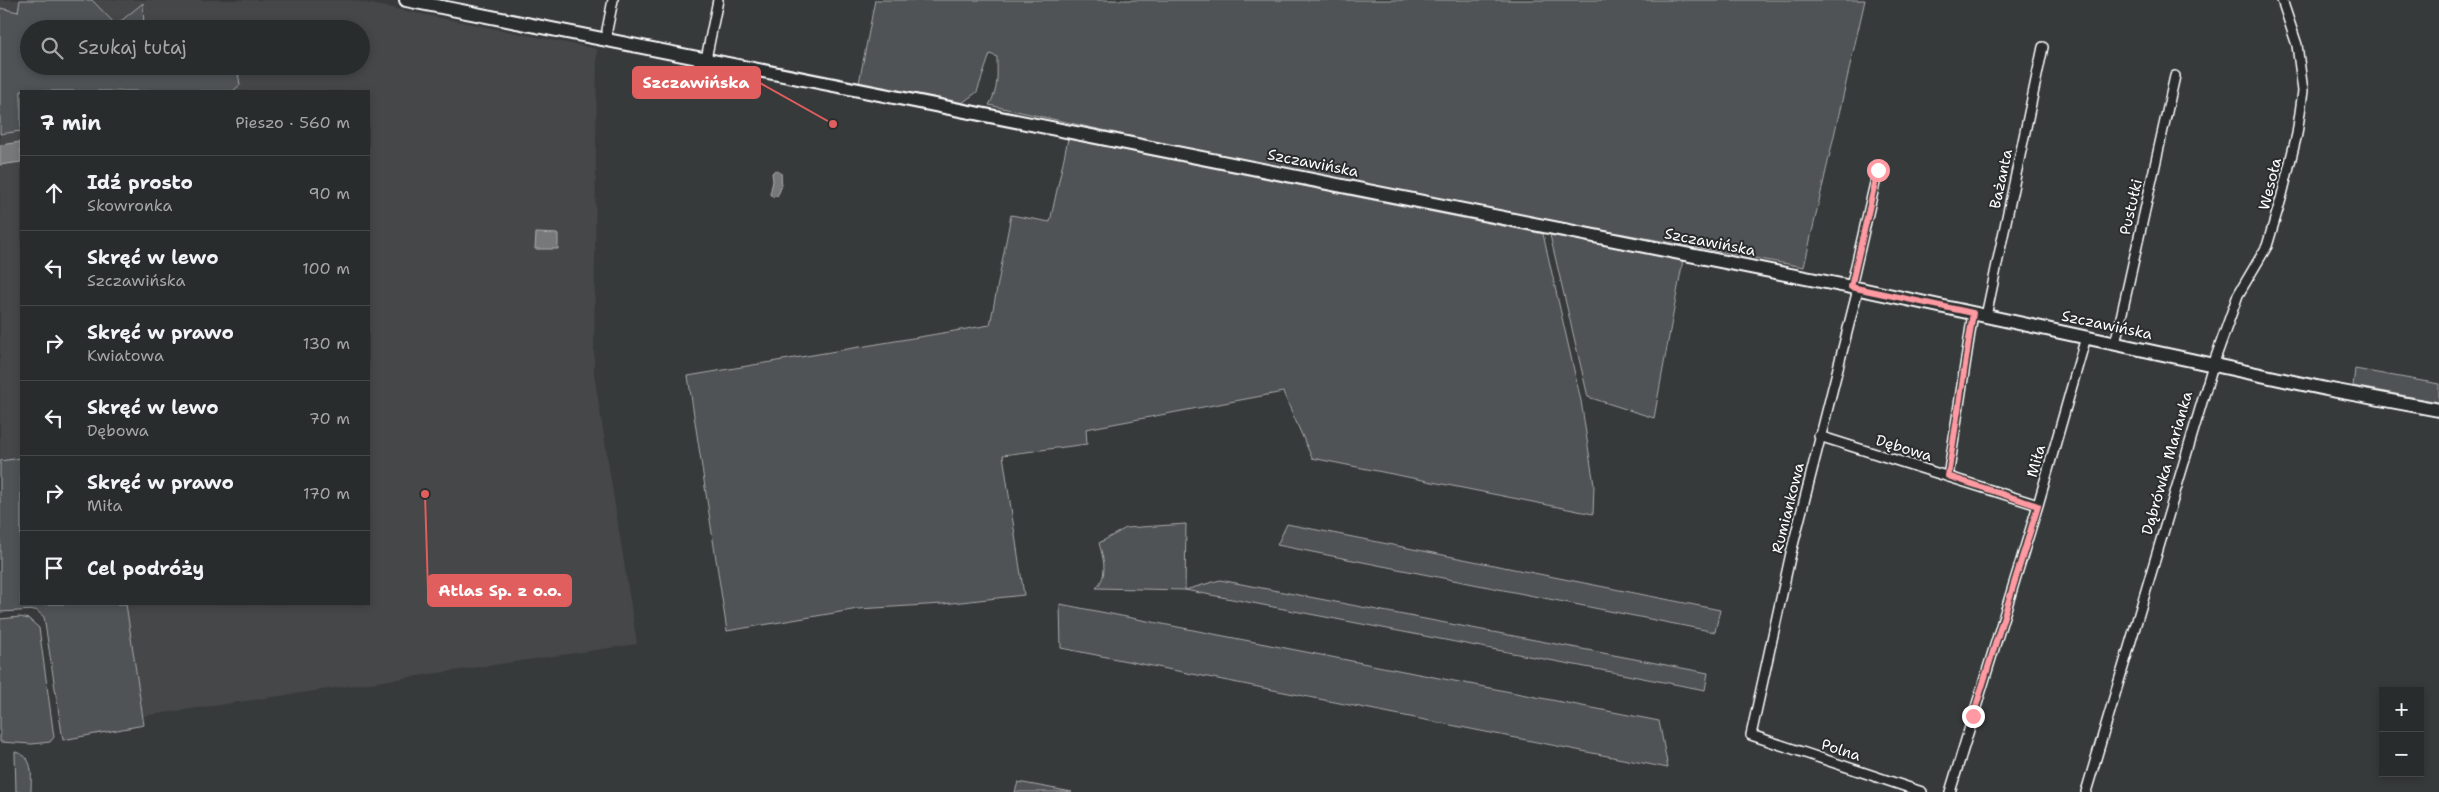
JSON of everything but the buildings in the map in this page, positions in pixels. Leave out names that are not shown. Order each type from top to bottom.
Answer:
[{"type":"street","name":"Szczawińska","points":[[406,0],[1855,288],[2213,365]]},
{"type":"street","points":[[608,39],[607,30],[613,0]]},
{"type":"street","points":[[706,59],[718,0]]},
{"type":"street","name":"Wesoła","points":[[2213,365],[2238,295],[2273,231],[2297,134],[2303,91],[2297,45],[2282,0]]},
{"type":"street","name":"Bażanta","points":[[1948,476],[1980,314],[2043,47]]},
{"type":"street","name":"Pustułki","points":[[2115,344],[2175,76]]},
{"type":"street","name":"Rumiankowa","points":[[1751,735],[1791,553],[1855,288],[1878,170]]},
{"type":"street","name":"Miła","points":[[1950,792],[2038,506],[2086,337]]},
{"type":"street","points":[[2213,365],[2439,410]]},
{"type":"street","name":"Dąbrówka Marianka","points":[[2086,792],[2213,365]]},
{"type":"street","name":"Dębowa","points":[[1819,436],[2038,506]]},
{"type":"street","name":"Polna","points":[[1751,735],[1922,792]]},
{"type":"shaded area","points":[[0,0],[351,0],[597,49],[594,373],[637,644],[143,716],[126,605],[370,605],[370,90],[20,90],[20,477],[0,480]]},
{"type":"shaded area","points":[[20,0],[92,0],[111,20],[20,20],[20,75],[238,75],[240,85],[234,90],[20,90],[20,131],[0,134],[0,8],[18,12]]},
{"type":"shaded area","points":[[875,0],[1865,0],[1804,267],[1396,190],[1192,149],[989,105],[996,88],[997,76],[997,57],[990,54],[977,92],[962,103],[859,83]]},
{"type":"shaded area","points":[[143,3],[144,20],[122,20]]},
{"type":"shaded area","points":[[1068,139],[1543,234],[1581,401],[1594,485],[1593,514],[1312,458],[1283,392],[1086,429],[1087,444],[1003,455],[1024,595],[943,604],[858,609],[727,631],[688,376],[990,325],[1011,215],[1050,222]]},
{"type":"shaded area","points":[[20,142],[20,162],[0,165],[0,145]]},
{"type":"shaded area","points":[[775,170],[781,173],[781,185],[777,196],[772,197],[770,194],[773,181],[772,173]]},
{"type":"shaded area","points":[[536,233],[558,234],[558,249],[535,249]]},
{"type":"shaded area","points":[[1550,235],[1683,260],[1654,418],[1588,397]]},
{"type":"shaded area","points":[[2355,369],[2439,384],[2439,402],[2353,386]]},
{"type":"shaded area","points":[[20,458],[20,605],[126,605],[144,725],[63,740],[44,617],[36,610],[0,612],[0,461]]},
{"type":"shaded area","points":[[1186,524],[1185,590],[1096,588],[1103,578],[1104,572],[1099,543],[1126,528]]},
{"type":"shaded area","points":[[1287,524],[1720,610],[1715,632],[1277,545]]},
{"type":"shaded area","points":[[1220,580],[1708,673],[1705,690],[1185,590]]},
{"type":"shaded area","points":[[1060,604],[1659,721],[1668,768],[1061,648]]},
{"type":"shaded area","points":[[20,617],[29,619],[39,628],[54,737],[50,742],[32,744],[0,742],[0,619]]},
{"type":"shaded area","points":[[15,752],[21,754],[29,762],[31,768],[31,792],[16,792]]},
{"type":"shaded area","points":[[1018,782],[1072,792],[1015,792]]},
{"type":"place","name":"Szczawińska","points":[[833,124]]},
{"type":"place","name":"Atlas Sp. z o.o.","points":[[425,494]]},
{"type":"route","points":[[1878,170],[1851,287],[1973,313],[1948,476],[2038,506],[1973,716]]}]
